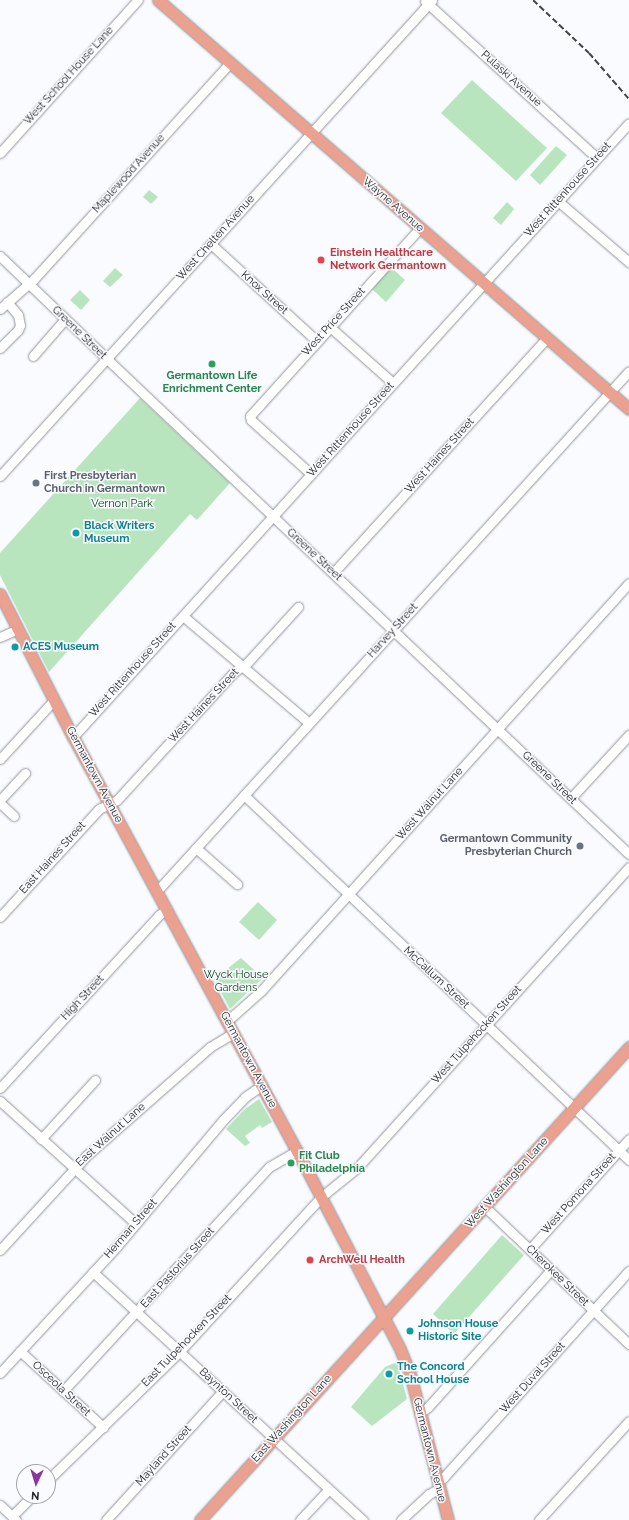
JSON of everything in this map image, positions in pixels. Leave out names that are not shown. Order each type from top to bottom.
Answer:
[{"type":"main road","name":"Wayne Avenue","points":[[158,0],[310,134],[629,409]]},
{"type":"main road","name":"Germantown Avenue","points":[[0,594],[73,737],[262,1085],[406,1362],[437,1486],[448,1520]]},
{"type":"main road","name":"West Washington Lane","points":[[384,1318],[629,1047]]},
{"type":"main road","name":"East Washington Lane","points":[[200,1520],[384,1318]]},
{"type":"street","name":"West School House Lane","points":[[0,153],[138,0]]},
{"type":"street","name":"West Chelten Avenue","points":[[0,476],[429,1]]},
{"type":"street","name":"Pulaski Avenue","points":[[429,1],[597,158]]},
{"type":"street","name":"Maplewood Avenue","points":[[4,306],[29,284],[230,63]]},
{"type":"street","name":"West Rittenhouse Street","points":[[73,737],[629,123]]},
{"type":"street","points":[[558,201],[629,262]]},
{"type":"street","name":"West Price Street","points":[[311,474],[249,417],[420,228]]},
{"type":"street","name":"Knox Street","points":[[211,244],[318,341]]},
{"type":"street","name":"Greene Street","points":[[0,256],[106,359],[334,573],[629,854]]},
{"type":"street","points":[[0,348],[18,330],[20,325],[18,315],[4,306]]},
{"type":"street","points":[[32,356],[65,319]]},
{"type":"street","points":[[330,327],[393,383]]},
{"type":"street","name":"West Haines Street","points":[[334,573],[547,338]]},
{"type":"street","name":"Harvey Street","points":[[157,891],[629,371]]},
{"type":"street","name":"West Walnut Lane","points":[[227,1021],[255,997],[629,583]]},
{"type":"street","name":"West Haines Street","points":[[110,805],[117,800],[234,672],[247,663],[298,607]]},
{"type":"street","points":[[183,616],[309,723]]},
{"type":"street","points":[[0,637],[18,629]]},
{"type":"street","points":[[0,759],[54,700]]},
{"type":"street","points":[[571,798],[629,735]]},
{"type":"street","points":[[14,816],[0,802],[25,773]]},
{"type":"street","name":"McCallum Street","points":[[244,795],[629,1160]]},
{"type":"street","name":"East Haines Street","points":[[0,917],[99,808],[110,805]]},
{"type":"street","points":[[196,848],[237,884]]},
{"type":"street","name":"West Tulpehocken Street","points":[[321,1197],[358,1167],[629,868]]},
{"type":"street","name":"High Street","points":[[0,1088],[159,915],[167,910]]},
{"type":"street","name":"East Walnut Lane","points":[[0,1250],[92,1151],[201,1055],[234,1033]]},
{"type":"street","points":[[41,1139],[95,1080]]},
{"type":"street","name":"Herman Street","points":[[0,1373],[136,1224],[224,1119],[245,1097],[262,1085]]},
{"type":"street","points":[[0,1101],[136,1224]]},
{"type":"street","name":"West Pomona Street","points":[[530,1250],[629,1140]]},
{"type":"street","name":"East Pastorius Street","points":[[63,1391],[269,1167],[297,1151]]},
{"type":"street","name":"East Tulpehocken Street","points":[[56,1472],[180,1351],[321,1197]]},
{"type":"street","name":"Cherokee Street","points":[[485,1207],[629,1344]]},
{"type":"street","points":[[419,1414],[428,1407],[551,1270]]},
{"type":"street","name":"Baynton Street","points":[[93,1272],[363,1520]]},
{"type":"street","name":"West Duval Street","points":[[401,1520],[437,1486],[629,1272]]},
{"type":"street","name":"Osceola Street","points":[[20,1351],[103,1427]]},
{"type":"street","name":"Mayland Street","points":[[106,1520],[223,1391]]},
{"type":"street","points":[[543,1519],[629,1421]]},
{"type":"street","points":[[300,1520],[329,1489]]},
{"type":"street","points":[[0,1518],[21,1504]]},
{"type":"green space","points":[[472,80],[547,148],[516,181],[441,113]]},
{"type":"green space","points":[[556,146],[567,155],[540,185],[530,175]]},
{"type":"green space","points":[[149,190],[158,197],[151,204],[143,197]]},
{"type":"green space","points":[[507,202],[514,209],[501,225],[493,218]]},
{"type":"green space","points":[[391,267],[405,280],[386,302],[372,289]]},
{"type":"green space","points":[[115,268],[123,275],[110,287],[103,281]]},
{"type":"green space","points":[[80,290],[90,300],[81,310],[70,300]]},
{"type":"green space","name":"Vernon Park","points":[[140,398],[230,483],[197,520],[190,514],[49,672],[0,575],[0,553]]},
{"type":"green space","points":[[258,902],[277,920],[259,940],[239,922]]},
{"type":"green space","name":"Wyck House Gardens","points":[[241,958],[263,978],[230,1009],[214,979]]},
{"type":"green space","points":[[259,1099],[272,1122],[262,1128],[260,1125],[245,1136],[250,1143],[245,1146],[226,1129],[245,1109]]},
{"type":"green space","points":[[502,1235],[524,1255],[454,1334],[433,1314]]},
{"type":"green space","points":[[397,1362],[407,1399],[372,1426],[351,1407],[385,1367]]},
{"type":"railway","points":[[533,0],[589,53],[629,99]]},
{"type":"place","name":"Einstein Healthcare Network Germantown","points":[[321,260]]},
{"type":"place","name":"Germantown Life Enrichment Center","points":[[212,364]]},
{"type":"place","name":"First Presbyterian Church in Germantown","points":[[36,483]]},
{"type":"place","name":"Black Writers Museum","points":[[76,533]]},
{"type":"place","name":"ACES Museum","points":[[15,647]]},
{"type":"place","name":"Germantown Community Presbyterian Church","points":[[580,846]]},
{"type":"place","name":"Fit Club Philadelphia","points":[[291,1163]]},
{"type":"place","name":"ArchWell Health","points":[[310,1260]]},
{"type":"place","name":"Johnson House Historic Site","points":[[410,1331]]},
{"type":"place","name":"The Concord School House","points":[[389,1374]]}]
